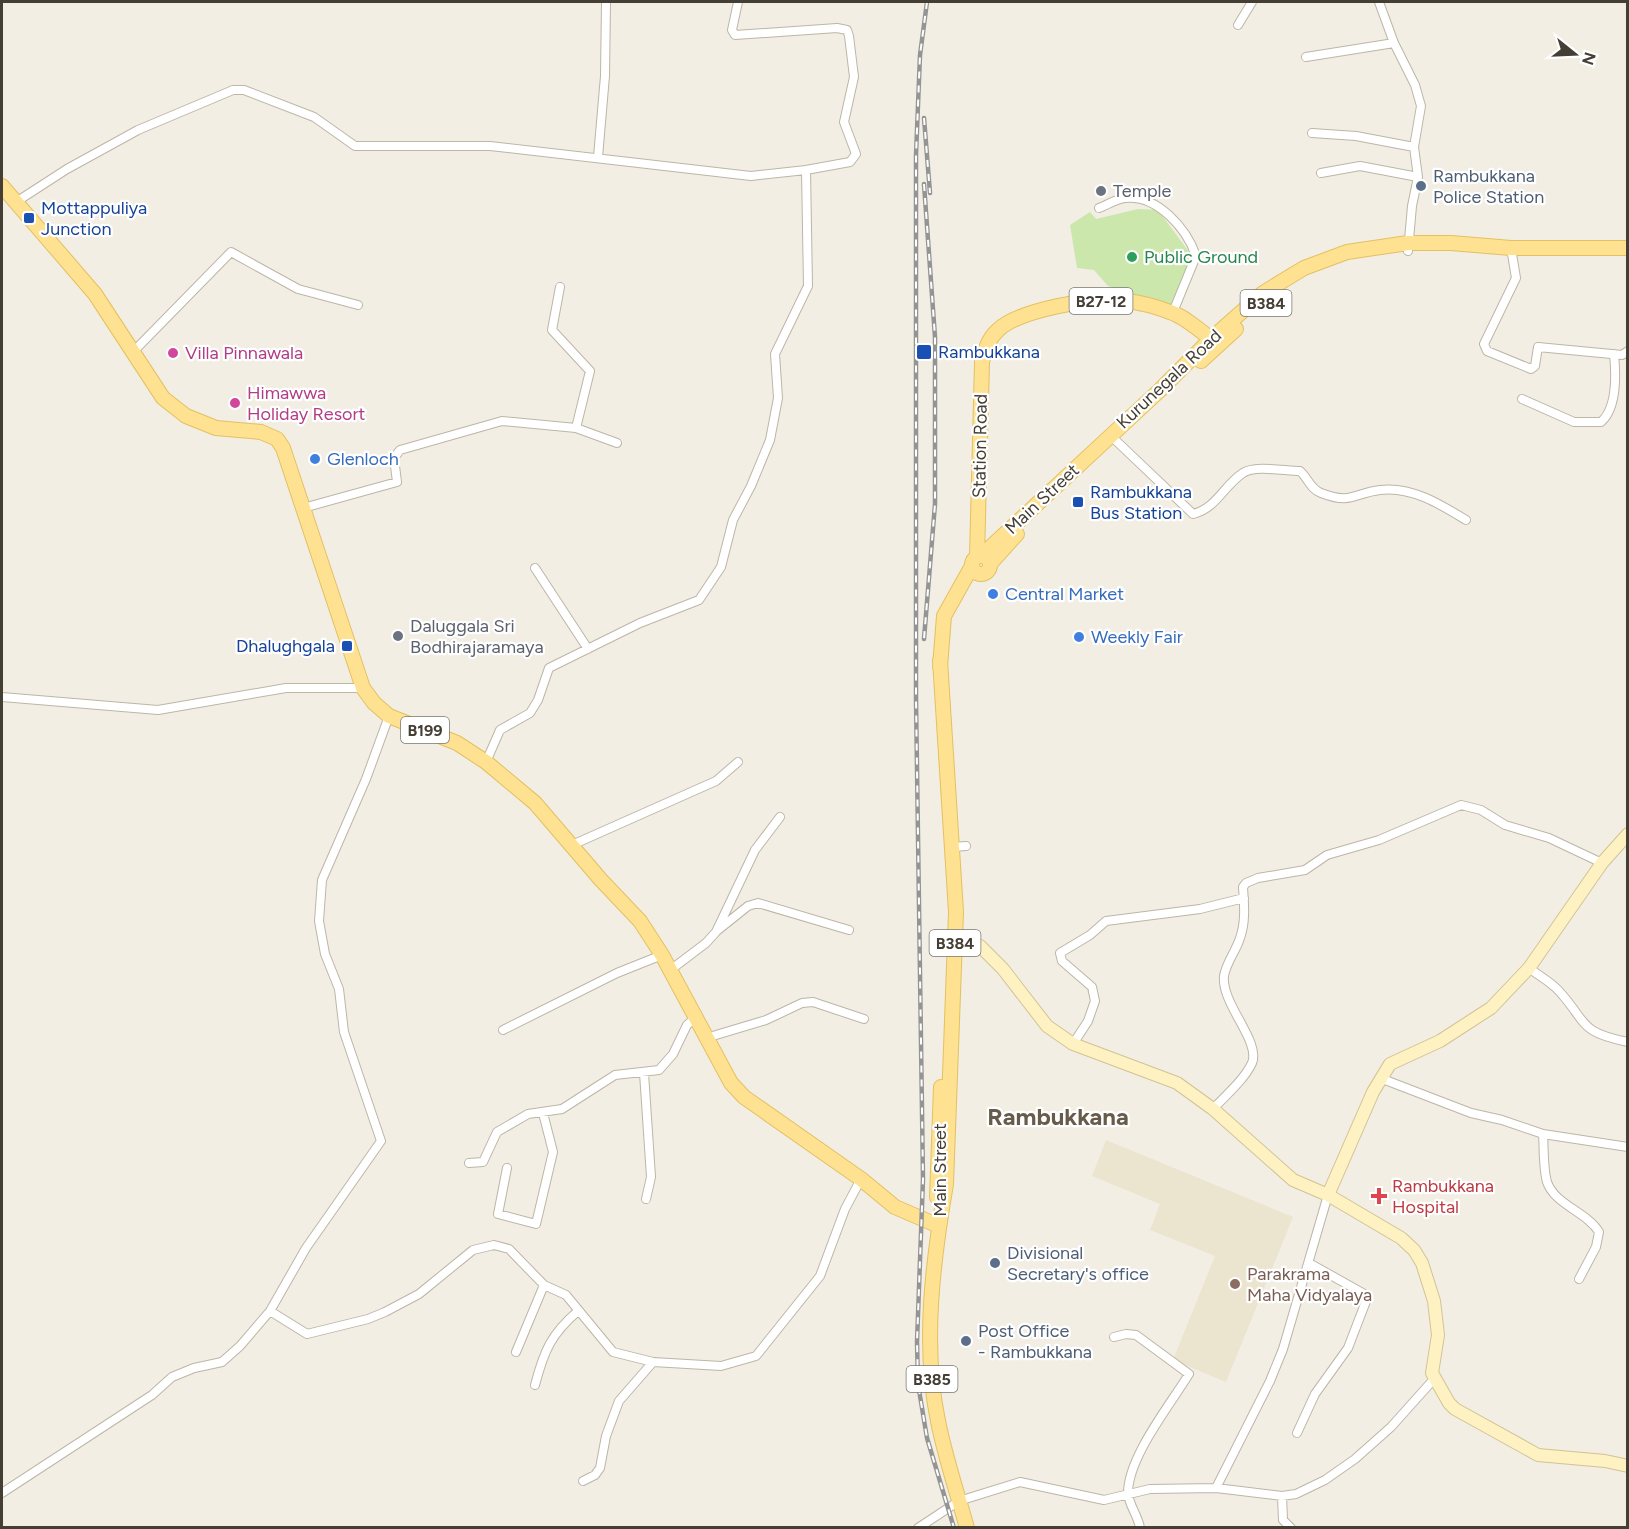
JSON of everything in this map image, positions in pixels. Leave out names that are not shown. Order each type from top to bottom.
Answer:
[{"type":"main road","name":"B199","points":[[2,186],[95,294],[163,398],[186,416],[216,428],[261,432],[277,439],[283,448],[363,688],[374,703],[389,716],[457,742],[486,762],[535,803],[601,880],[640,921],[662,955],[730,1083],[744,1097],[861,1179],[895,1207],[939,1226]]},
{"type":"main road","name":"Kurunegala Road","points":[[1108,441],[1263,293],[1304,268],[1347,252],[1408,247],[1628,248]]},
{"type":"main road","name":"Station Road","points":[[980,563],[980,381],[982,362],[991,338],[1015,318],[1108,300],[1122,300],[1173,312]]},
{"type":"main road","name":"B27-12","points":[[1173,312],[1214,342]]},
{"type":"main road","name":"Main Street","points":[[952,941],[938,773],[937,693],[944,616],[958,590],[980,563],[1108,441]]},
{"type":"main road","name":"Main Street","points":[[939,1226],[946,1184],[949,1133],[952,941],[959,846],[940,660]]},
{"type":"main road","name":"B385","points":[[939,1226],[930,1356],[938,1421],[967,1527]]},
{"type":"street","points":[[598,158],[605,76],[606,2]]},
{"type":"street","points":[[16,202],[67,169],[138,130],[233,90],[244,90],[314,117],[355,146],[490,146],[751,176],[850,162],[856,154],[844,122],[854,76],[847,30],[837,28],[735,35],[732,30],[738,2]]},
{"type":"street","points":[[1238,25],[1252,2]]},
{"type":"street","points":[[1379,2],[1394,43],[1416,84],[1420,106],[1414,147],[1418,177],[1408,247]]},
{"type":"street","points":[[1306,57],[1394,43]]},
{"type":"street","points":[[1312,133],[1356,136],[1414,147]]},
{"type":"street","points":[[1321,173],[1360,166],[1418,177]]},
{"type":"street","points":[[486,762],[500,730],[530,713],[538,700],[549,668],[640,623],[699,600],[721,567],[733,520],[751,486],[770,440],[778,398],[775,354],[808,286],[806,170]]},
{"type":"street","points":[[1099,208],[1126,198],[1163,207],[1191,242],[1196,256],[1173,312]]},
{"type":"street","points":[[1511,249],[1516,278],[1484,344],[1487,351],[1531,369],[1535,366],[1538,347],[1622,355],[1628,351]]},
{"type":"street","points":[[132,352],[231,252],[298,289],[358,305]]},
{"type":"street","points":[[560,287],[552,330],[590,371],[576,428]]},
{"type":"street","points":[[1522,399],[1574,422],[1601,422],[1609,415],[1616,372],[1614,354]]},
{"type":"street","points":[[303,508],[397,482],[394,458],[400,450],[502,420],[576,428],[617,443]]},
{"type":"street","points":[[1108,441],[1193,514],[1210,506],[1243,472],[1258,468],[1300,471],[1320,493],[1340,498],[1354,499],[1379,490],[1404,490],[1441,504],[1466,520]]},
{"type":"street","points":[[536,568],[588,649]]},
{"type":"street","points":[[2,697],[158,710],[285,688],[363,688]]},
{"type":"street","points":[[2,1493],[152,1395],[172,1377],[194,1368],[222,1362],[240,1346],[270,1311],[306,1248],[381,1141],[344,1032],[339,989],[325,954],[319,921],[322,880],[366,779],[389,716]]},
{"type":"street","points":[[572,845],[716,781],[738,762]]},
{"type":"street","points":[[1213,1108],[1246,1073],[1253,1060],[1250,1042],[1230,1005],[1224,979],[1241,937],[1243,887],[1246,883],[1258,878],[1305,870],[1328,855],[1378,840],[1461,805],[1481,810],[1505,825],[1549,838],[1602,863]]},
{"type":"street","points":[[716,932],[755,850],[780,817]]},
{"type":"street","points":[[1216,1488],[1270,1381],[1283,1349],[1328,1195],[1380,1078],[1396,1059],[1440,1041],[1491,1008],[1529,968],[1602,863],[1628,834]]},
{"type":"street","points":[[1073,1044],[1088,1021],[1095,1002],[1092,987],[1062,961],[1060,953],[1063,950],[1090,935],[1106,921],[1200,909],[1244,898]]},
{"type":"street","points":[[669,971],[706,943],[748,906],[758,903],[849,930]]},
{"type":"street","points":[[952,941],[980,946],[1003,969],[1047,1026],[1073,1044],[1177,1083],[1213,1108],[1293,1180],[1328,1195],[1401,1238],[1414,1250],[1422,1263],[1434,1301],[1438,1335],[1432,1373],[1455,1409],[1538,1455],[1605,1461],[1628,1466]]},
{"type":"street","points":[[503,1030],[617,973],[662,955]]},
{"type":"street","points":[[1529,968],[1558,990],[1579,1021],[1591,1031],[1628,1042]]},
{"type":"street","points":[[706,1038],[766,1020],[802,1003],[813,1002],[864,1019]]},
{"type":"street","points":[[469,1163],[483,1162],[497,1132],[528,1114],[562,1109],[615,1075],[659,1070],[673,1054],[687,1025],[695,1018]]},
{"type":"street","points":[[645,1073],[651,1177],[646,1199]]},
{"type":"street","points":[[1380,1078],[1471,1113],[1502,1120],[1543,1134],[1628,1147]]},
{"type":"street","points":[[507,1168],[498,1214],[536,1224],[553,1152],[543,1113]]},
{"type":"street","points":[[1543,1134],[1547,1183],[1560,1198],[1593,1222],[1599,1232],[1596,1247],[1579,1279]]},
{"type":"street","points":[[270,1311],[307,1334],[368,1319],[420,1294],[473,1250],[494,1245],[509,1249],[544,1285],[566,1295],[613,1352],[653,1362],[722,1366],[756,1356],[820,1276],[845,1209],[861,1179]]},
{"type":"street","points":[[1297,1433],[1315,1394],[1348,1348],[1368,1296],[1309,1263]]},
{"type":"street","points":[[516,1352],[544,1285]]},
{"type":"street","points":[[535,1385],[545,1349],[561,1325],[578,1311]]},
{"type":"street","points":[[1114,1337],[1126,1334],[1136,1335],[1189,1374],[1140,1454],[1129,1480],[1128,1494],[1140,1527]]},
{"type":"street","points":[[583,1481],[595,1476],[600,1468],[606,1436],[618,1401],[653,1362]]},
{"type":"street","points":[[918,1527],[959,1501],[1020,1482],[1049,1486],[1088,1498],[1104,1500],[1150,1489],[1216,1488],[1282,1496],[1296,1494],[1325,1480],[1355,1459],[1391,1427],[1434,1379]]},
{"type":"street","points":[[1282,1496],[1282,1520],[1291,1527]]},
{"type":"shaded area","name":"Parakrama Maha Vidyalaya","points":[[1106,1140],[1293,1217],[1226,1382],[1173,1360],[1215,1256],[1150,1230],[1160,1204],[1092,1176]]},
{"type":"green space","name":"Public Ground","points":[[1138,209],[1158,210],[1189,252],[1190,262],[1170,306],[1108,286],[1094,270],[1077,268],[1070,225],[1090,212],[1096,219]]},
{"type":"railway","points":[[927,2],[920,55],[916,155],[916,699],[923,1179],[917,1342],[918,1384],[927,1438],[954,1528]]},
{"type":"railway","points":[[924,118],[930,193]]},
{"type":"railway","points":[[924,184],[935,337],[935,504],[924,639]]},
{"type":"place","name":"Rambukkana Police Station","points":[[1421,186]]},
{"type":"place","name":"Temple","points":[[1101,191]]},
{"type":"place","name":"Mottappuliya Junction","points":[[29,218]]},
{"type":"place","name":"Public Ground","points":[[1132,257]]},
{"type":"place","name":"Rambukkana","points":[[924,352]]},
{"type":"place","name":"Villa Pinnawala","points":[[173,353]]},
{"type":"place","name":"Himawwa Holiday Resort","points":[[235,403]]},
{"type":"place","name":"Glenloch","points":[[315,459]]},
{"type":"place","name":"Rambukkana Bus Station","points":[[1078,502]]},
{"type":"place","name":"Central Market","points":[[993,594]]},
{"type":"place","name":"Daluggala Sri Bodhirajaramaya","points":[[398,636]]},
{"type":"place","name":"Weekly Fair","points":[[1079,637]]},
{"type":"place","name":"Dhalughgala","points":[[347,646]]},
{"type":"place","name":"Rambukkana Hospital","points":[[1379,1196]]},
{"type":"place","name":"Divisional Secretary's office","points":[[995,1263]]},
{"type":"place","name":"Parakrama Maha Vidyalaya","points":[[1235,1284]]},
{"type":"place","name":"Post Office - Rambukkana","points":[[966,1341]]},
{"type":"district","name":"Rambukkana","points":[[1058,1117]]}]
